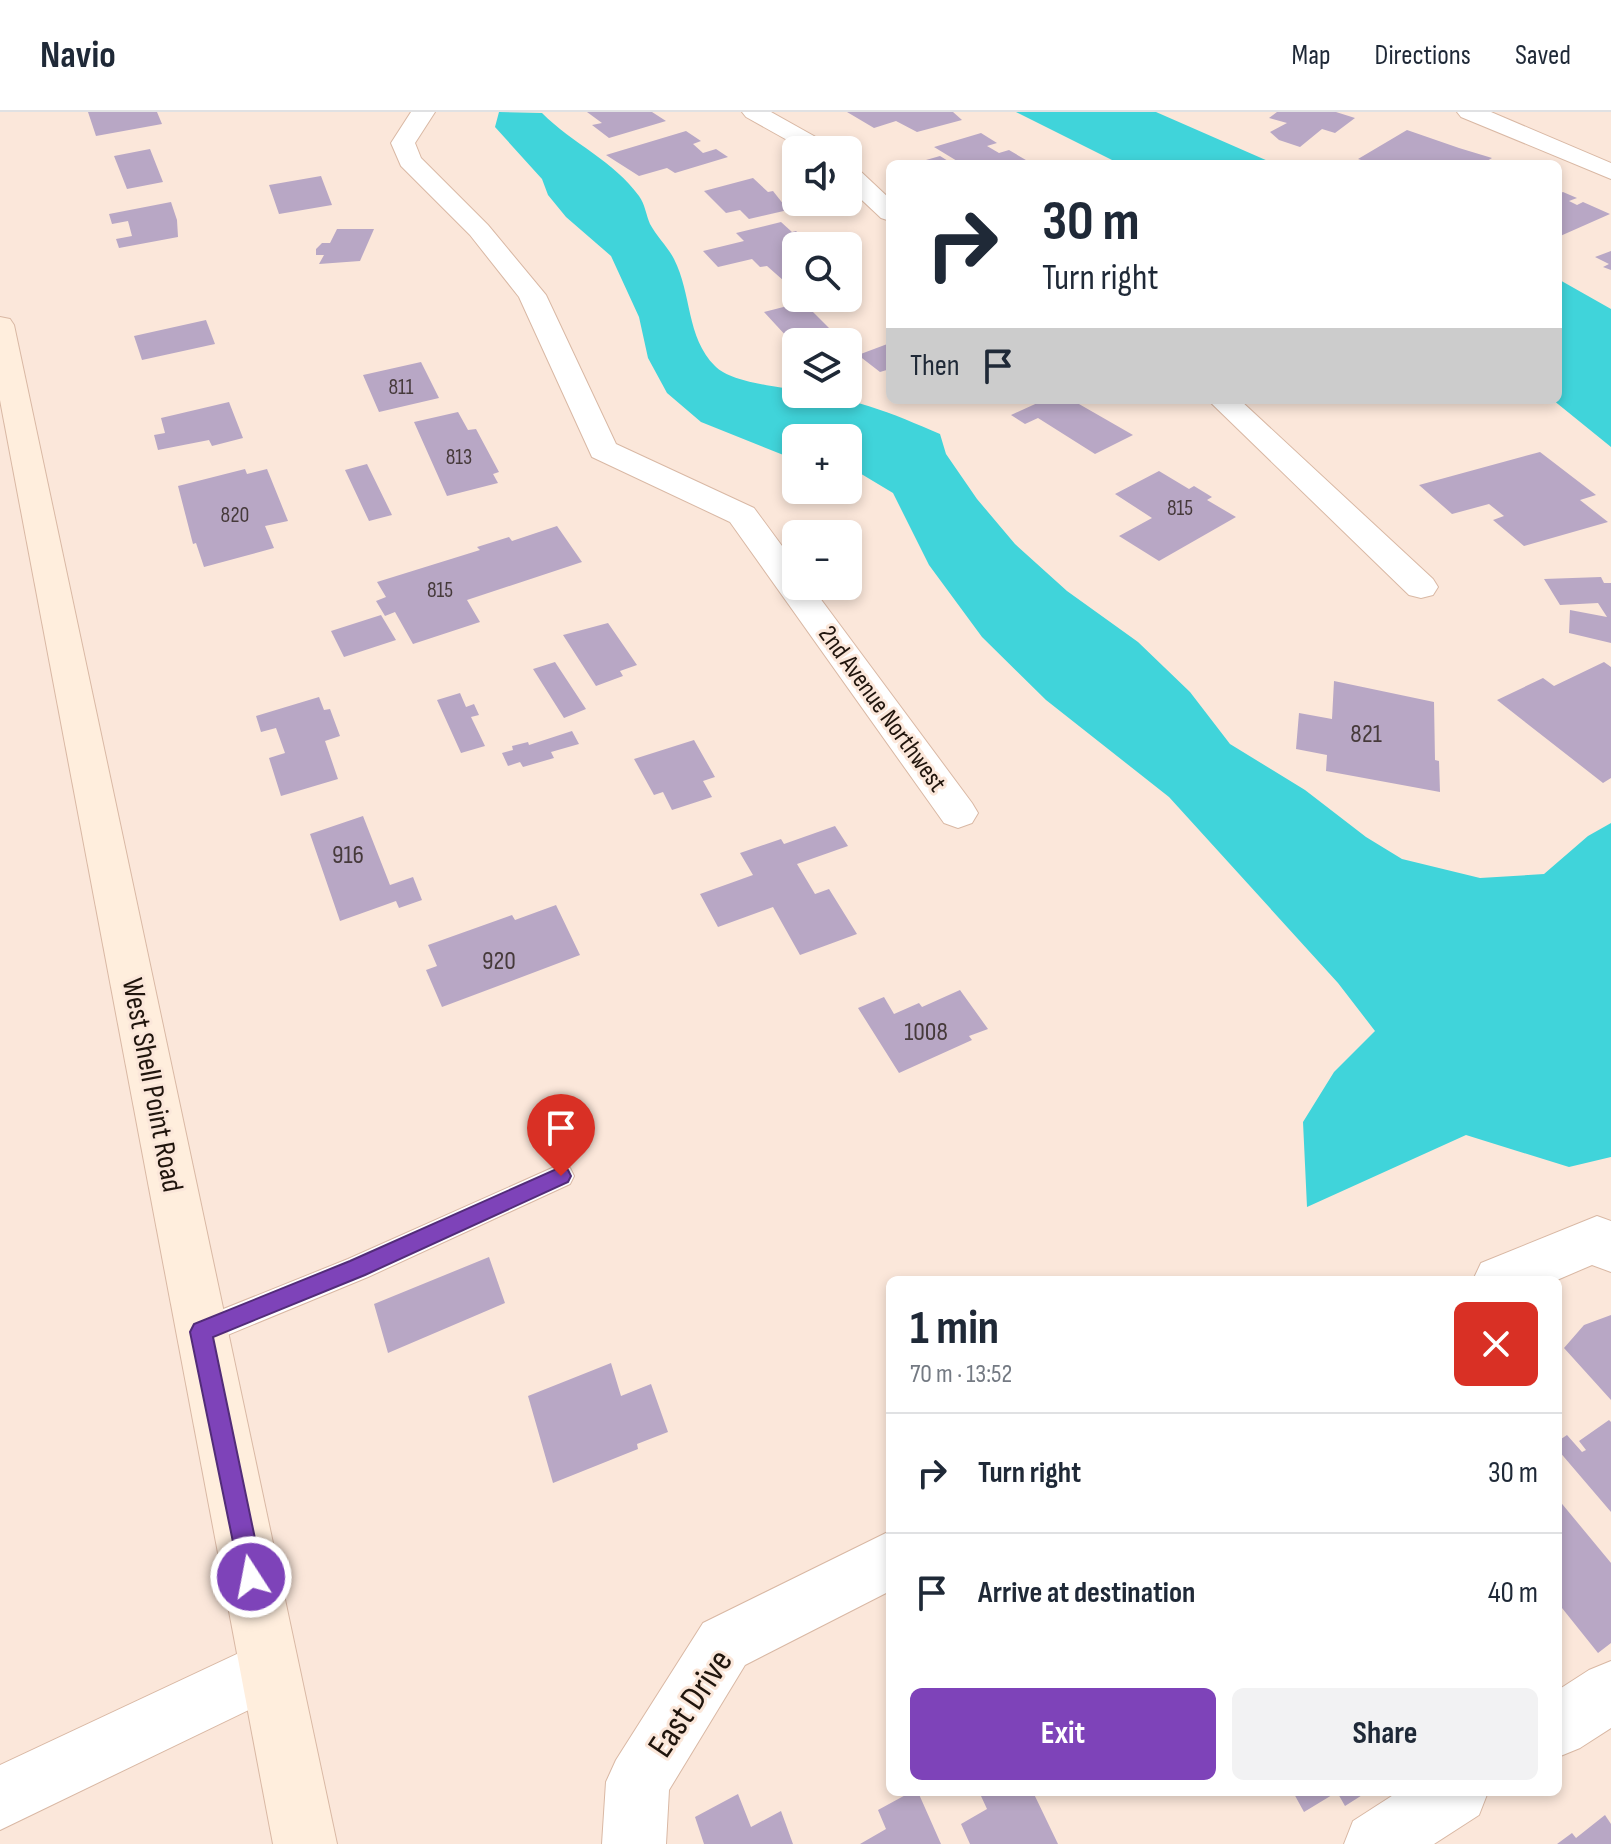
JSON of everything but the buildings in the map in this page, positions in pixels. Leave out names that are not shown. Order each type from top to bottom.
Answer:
[{"type":"street","name":"2nd Avenue Northwest","points":[[423,112],[403,143],[410,161],[479,230],[532,295],[603,450],[742,515],[958,813]]},
{"type":"street","points":[[754,112],[797,136]]},
{"type":"street","points":[[1469,112],[1518,130],[1611,172]]},
{"type":"street","points":[[862,186],[886,209]]},
{"type":"street","name":"West Shell Point Road","points":[[0,325],[305,1844]]},
{"type":"street","points":[[1227,404],[1421,587]]},
{"type":"street","points":[[1511,1276],[1604,1244]]},
{"type":"street","name":"East Drive","points":[[634,1844],[638,1782],[724,1644],[886,1562]]},
{"type":"street","points":[[0,1798],[269,1669]]},
{"type":"street","points":[[1562,1723],[1611,1692]]},
{"type":"street","points":[[1376,1844],[1450,1796]]},
{"type":"lane","points":[[201,1332],[358,1268],[561,1176]]},
{"type":"water","points":[[499,112],[542,113],[629,184],[641,199],[653,229],[674,259],[694,329],[715,366],[731,376],[782,387],[782,408],[862,408],[862,404],[940,434],[946,454],[977,499],[1015,544],[1067,591],[1138,642],[1190,692],[1230,744],[1305,790],[1366,837],[1402,859],[1480,878],[1544,874],[1588,836],[1611,823],[1611,1157],[1569,1167],[1466,1135],[1307,1207],[1303,1122],[1334,1072],[1375,1031],[1338,983],[1169,797],[1046,700],[982,637],[929,565],[893,493],[862,474],[862,424],[782,424],[782,454],[701,422],[667,393],[648,358],[639,317],[611,256],[566,217],[548,195],[542,179],[495,127]]},
{"type":"water","points":[[1016,112],[1156,112],[1266,160],[1112,160]]},
{"type":"water","points":[[1562,281],[1611,309],[1611,447],[1558,404],[1562,404]]},
{"type":"route","points":[[251,1577],[201,1332],[358,1268],[561,1176]]}]
